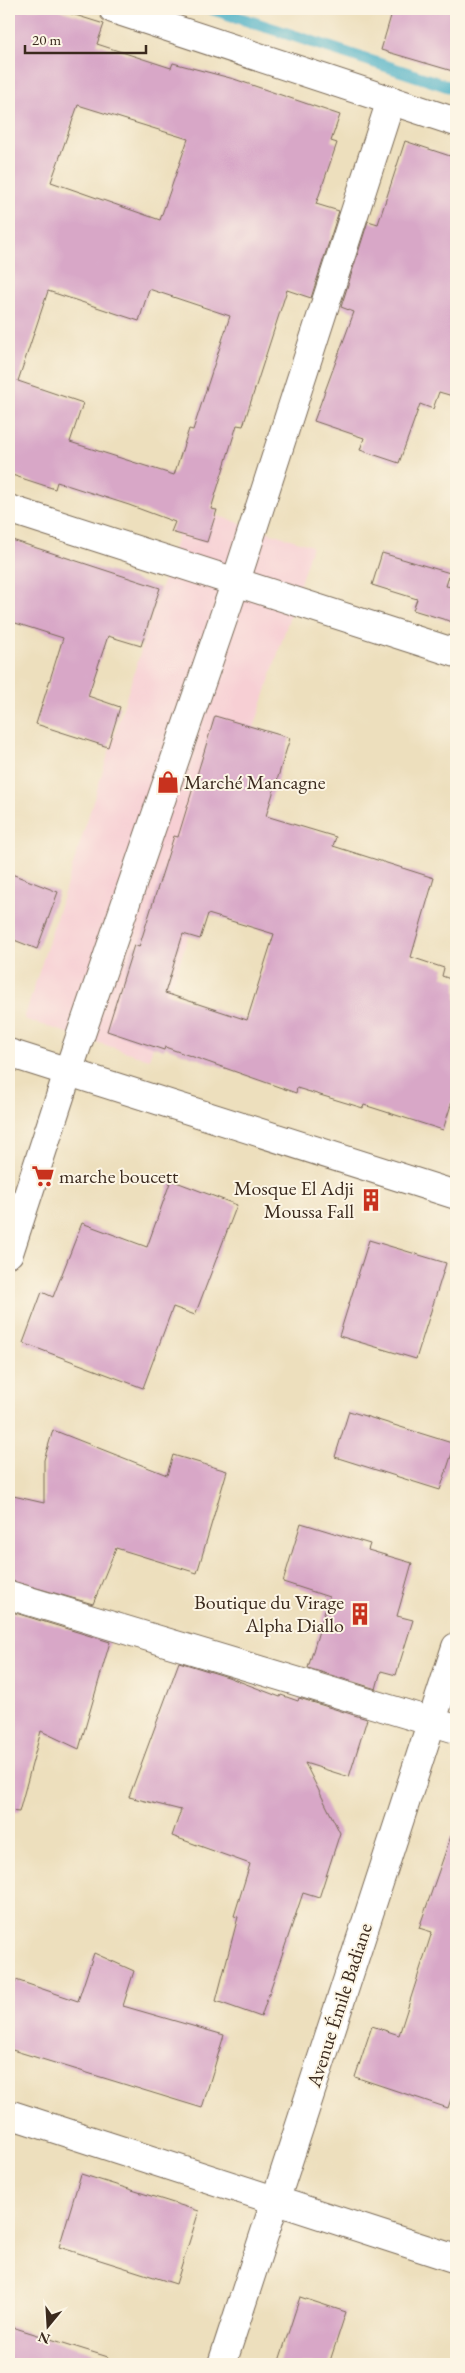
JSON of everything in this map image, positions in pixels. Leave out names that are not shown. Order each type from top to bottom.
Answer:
[{"type":"street","points":[[113,9],[456,122]]},
{"type":"street","points":[[9,1253],[68,1072],[236,581],[391,100]]},
{"type":"street","points":[[9,509],[456,653]]},
{"type":"street","points":[[9,1053],[456,1195]]},
{"type":"street","points":[[9,1595],[444,1725]]},
{"type":"street","name":"Avenue Émile Badiane","points":[[222,2364],[276,2200],[444,1725],[456,1647]]},
{"type":"street","points":[[9,2114],[456,2259]]},
{"type":"shaded area","name":"Marché Mancagne","points":[[187,506],[312,546],[149,1059],[24,1019]]},
{"type":"building","points":[[9,9],[56,9],[104,24],[97,44],[171,68],[173,63],[234,79],[340,115],[331,141],[337,143],[316,204],[339,211],[311,298],[287,290],[243,426],[237,425],[211,509],[217,510],[207,542],[171,532],[175,522],[129,505],[57,482],[55,489],[9,474]],"holes":[[[78,105],[188,139],[160,220],[51,182]],[[149,289],[230,316],[193,430],[189,429],[174,475],[70,442],[83,403],[18,381],[48,291],[139,321]]]},
{"type":"building","points":[[393,9],[456,9],[456,72],[381,50]]},
{"type":"building","points":[[405,141],[456,158],[456,397],[439,392],[433,409],[420,404],[399,463],[360,450],[364,438],[314,421],[354,312],[341,307],[368,221],[378,224]]},
{"type":"building","points":[[9,539],[160,588],[141,646],[108,636],[88,696],[120,707],[108,747],[36,724],[63,638],[9,621]]},
{"type":"building","points":[[382,553],[450,573],[446,586],[456,588],[456,623],[413,610],[417,599],[372,585]]},
{"type":"building","points":[[215,716],[290,738],[266,816],[336,837],[333,846],[434,878],[411,957],[444,968],[442,976],[456,981],[456,1089],[443,1130],[364,1105],[363,1108],[297,1088],[296,1093],[165,1047],[164,1050],[107,1031],[134,945],[139,947],[174,836],[178,837]],"holes":[[[208,914],[274,934],[247,1020],[165,993],[183,934],[200,939]]]},
{"type":"building","points":[[9,873],[58,892],[37,949],[9,938]]},
{"type":"building","points":[[171,1180],[237,1205],[195,1315],[173,1307],[143,1388],[23,1343],[42,1292],[53,1297],[82,1223],[147,1247]]},
{"type":"building","points":[[369,1240],[446,1263],[416,1359],[339,1336]]},
{"type":"building","points":[[349,1411],[455,1444],[440,1490],[335,1457]]},
{"type":"building","points":[[53,1430],[167,1475],[173,1455],[227,1471],[197,1573],[116,1548],[93,1604],[9,1580],[9,1495],[44,1503],[44,1460]]},
{"type":"building","points":[[301,1523],[370,1544],[368,1550],[412,1563],[397,1616],[413,1620],[396,1675],[381,1671],[376,1689],[308,1668],[329,1597],[283,1582]]},
{"type":"building","points":[[9,1611],[110,1642],[79,1749],[41,1731],[19,1812],[9,1811]]},
{"type":"building","points":[[179,1662],[228,1677],[280,1697],[281,1695],[298,1701],[299,1698],[367,1719],[349,1777],[305,1763],[340,1833],[319,1898],[303,1893],[261,2017],[216,2001],[238,1917],[234,1916],[250,1864],[172,1836],[181,1810],[129,1797]]},
{"type":"building","points":[[451,1836],[456,1837],[456,2084],[448,2108],[355,2077],[372,2026],[399,2035],[432,1932],[419,1928]]},
{"type":"building","points":[[94,1953],[134,1971],[123,2006],[224,2035],[202,2108],[9,2049],[9,2001],[16,1980],[78,2001]]},
{"type":"building","points":[[81,2174],[199,2211],[176,2284],[59,2247]]},
{"type":"building","points":[[300,2297],[346,2312],[329,2364],[278,2364]]},
{"type":"building","points":[[9,2326],[108,2357],[107,2364],[9,2364]]},
{"type":"waterway","points":[[212,9],[456,89]]},
{"type":"place","name":"Marché Mancagne","points":[[168,782]]},
{"type":"place","name":"marche boucett","points":[[43,1176]]},
{"type":"place","name":"Mosque El Adji Moussa Fall","points":[[371,1200]]},
{"type":"place","name":"Boutique du Virage Alpha Diallo","points":[[360,1614]]}]
